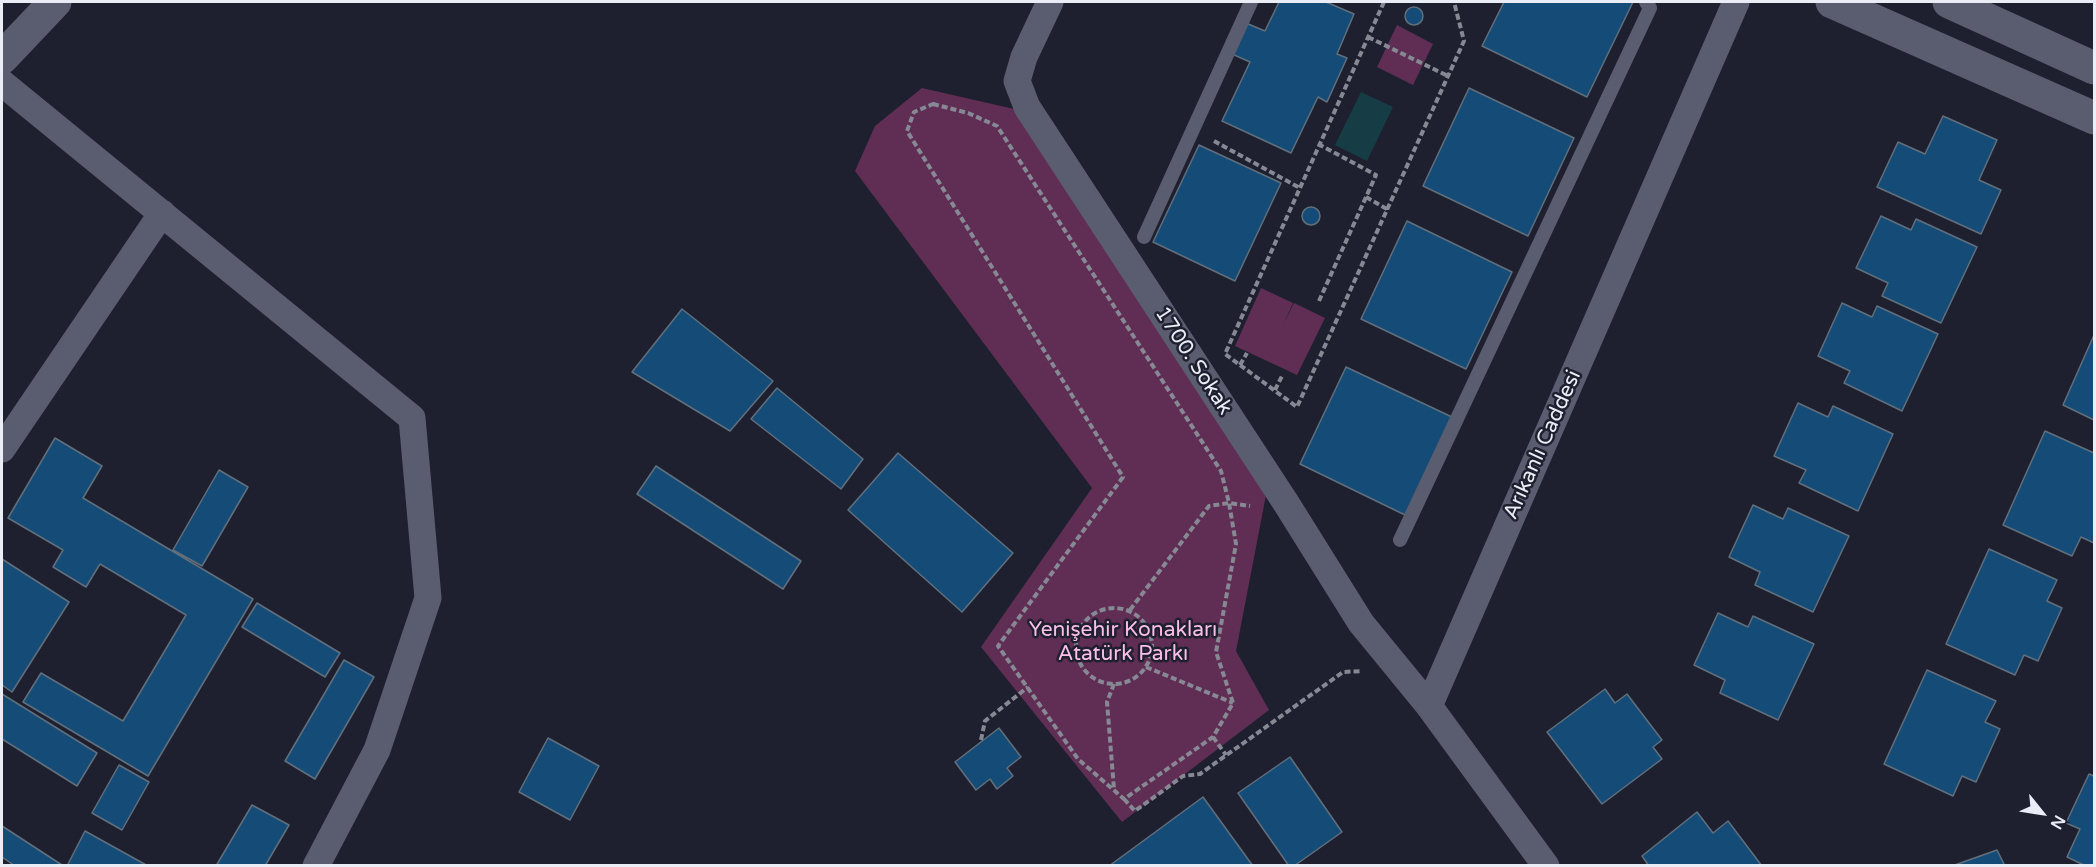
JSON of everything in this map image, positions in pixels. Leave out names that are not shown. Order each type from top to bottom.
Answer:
[{"type":"street","points":[[2,58],[55,2]]},
{"type":"street","name":"1700. Sokak","points":[[1050,2],[1024,57],[1017,81],[1027,107],[1286,503],[1361,623],[1429,706]]},
{"type":"street","name":"Arıkanlı Caddesi","points":[[1429,706],[1736,2]]},
{"type":"street","points":[[1832,2],[2094,118]]},
{"type":"street","points":[[1949,2],[2094,68]]},
{"type":"street","points":[[2,82],[412,418],[428,598],[377,750],[315,866]]},
{"type":"street","points":[[2,448],[162,213]]},
{"type":"street","points":[[1429,706],[1546,866]]},
{"type":"lane","points":[[1144,237],[1251,2]]},
{"type":"lane","points":[[1400,540],[1650,8],[1646,2]]},
{"type":"path","points":[[1384,2],[1225,354],[1297,407],[1464,40],[1454,2]]},
{"type":"path","points":[[1368,37],[1448,76]]},
{"type":"path","points":[[1124,799],[1214,737],[1233,703],[1216,652],[1236,544],[1221,471],[997,126],[968,113],[933,104],[914,112],[908,131],[1123,477],[998,646],[1078,759],[1135,811],[1183,776],[1200,774],[1343,672],[1398,669]]},
{"type":"path","points":[[1193,129],[1300,188]]},
{"type":"path","points":[[1319,300],[1376,175],[1320,145]]},
{"type":"path","points":[[1366,197],[1387,209]]},
{"type":"path","points":[[1240,365],[1247,353]]},
{"type":"path","points":[[1275,390],[1282,376]]},
{"type":"path","points":[[1130,610],[1209,506],[1229,503],[1271,508],[1286,503]]},
{"type":"path","points":[[1109,608],[1130,610],[1145,622],[1153,640],[1150,660],[1139,676],[1122,684],[1101,682],[1085,671],[1076,652],[1078,632],[1090,615],[1109,608]]},
{"type":"path","points":[[1146,667],[1233,703]]},
{"type":"path","points":[[1114,684],[1107,702],[1114,790]]},
{"type":"path","points":[[981,740],[985,721],[1028,687]]},
{"type":"path","points":[[1214,737],[1226,755]]},
{"type":"green space","points":[[1397,25],[1433,44],[1413,85],[1377,67]]},
{"type":"green space","name":"Yenişehir Konakları Atatürk Parkı","points":[[922,88],[1014,109],[1266,495],[1236,651],[1269,710],[1122,822],[981,647],[1092,488],[855,171],[875,126]]},
{"type":"green space","points":[[1261,288],[1293,303],[1283,325],[1294,303],[1325,318],[1297,375],[1235,346]]},
{"type":"shaded area","points":[[1361,92],[1393,107],[1367,161],[1335,145]]},
{"type":"building","points":[[1279,2],[1326,2],[1354,14],[1337,54],[1347,58],[1327,102],[1318,97],[1291,153],[1222,121],[1250,62],[1232,54],[1246,23],[1265,31]]},
{"type":"building","points":[[1504,2],[1633,2],[1587,97],[1482,46]]},
{"type":"building","points":[[1414,7],[1420,10],[1423,16],[1420,22],[1414,25],[1408,22],[1405,16],[1408,10]]},
{"type":"building","points":[[1469,88],[1574,138],[1528,236],[1423,186]]},
{"type":"building","points":[[1943,116],[1997,140],[1979,180],[2001,190],[1981,234],[1877,187],[1898,142],[1925,154]]},
{"type":"building","points":[[1199,145],[1281,183],[1235,281],[1153,242]]},
{"type":"building","points":[[1311,207],[1317,210],[1320,216],[1317,222],[1311,225],[1305,222],[1302,216],[1305,210]]},
{"type":"building","points":[[1881,216],[1911,230],[1916,219],[1977,247],[1941,323],[1882,296],[1888,283],[1856,268]]},
{"type":"building","points":[[1407,221],[1512,272],[1466,369],[1361,319]]},
{"type":"building","points":[[1842,303],[1872,317],[1877,306],[1938,334],[1902,411],[1844,383],[1850,371],[1818,356]]},
{"type":"building","points":[[682,309],[773,381],[730,431],[632,372]]},
{"type":"building","points":[[2094,335],[2094,420],[2063,405]]},
{"type":"building","points":[[1346,367],[1452,417],[1405,515],[1300,464]]},
{"type":"building","points":[[777,388],[863,459],[841,489],[751,419]]},
{"type":"building","points":[[1798,403],[1828,417],[1833,406],[1893,434],[1858,511],[1799,483],[1806,470],[1774,456]]},
{"type":"building","points":[[2045,431],[2094,453],[2094,543],[2081,537],[2072,556],[2003,525]]},
{"type":"building","points":[[55,438],[102,466],[83,498],[253,599],[148,776],[23,702],[41,673],[123,721],[186,615],[100,564],[86,587],[53,567],[63,550],[8,518]]},
{"type":"building","points":[[898,453],[1013,553],[962,612],[848,510]]},
{"type":"building","points":[[656,466],[801,561],[783,589],[637,494]]},
{"type":"building","points":[[219,470],[248,487],[202,566],[173,550]]},
{"type":"building","points":[[1753,505],[1783,519],[1788,508],[1849,536],[1813,612],[1755,585],[1760,572],[1729,557]]},
{"type":"building","points":[[1989,549],[2057,580],[2047,601],[2062,608],[2038,661],[2024,655],[2015,675],[1946,644]]},
{"type":"building","points":[[2,559],[69,602],[12,692],[2,685]]},
{"type":"building","points":[[257,603],[340,653],[325,677],[242,627]]},
{"type":"building","points":[[1718,613],[1748,627],[1753,616],[1814,644],[1778,720],[1720,693],[1725,680],[1694,665]]},
{"type":"building","points":[[344,660],[374,677],[315,779],[285,761]]},
{"type":"building","points":[[1927,670],[1996,701],[1985,722],[2000,729],[1976,782],[1962,776],[1953,796],[1884,764]]},
{"type":"building","points":[[1605,689],[1615,703],[1627,694],[1662,740],[1653,747],[1662,759],[1602,804],[1547,732]]},
{"type":"building","points":[[2,694],[97,753],[77,786],[2,739]]},
{"type":"building","points":[[999,728],[1021,757],[1007,768],[1013,776],[997,789],[990,779],[976,790],[955,762]]},
{"type":"building","points":[[548,738],[599,766],[570,820],[519,792]]},
{"type":"building","points":[[1290,757],[1342,832],[1294,866],[1289,866],[1238,793]]},
{"type":"building","points":[[119,765],[149,782],[122,830],[92,813]]},
{"type":"building","points":[[2089,774],[2094,776],[2094,866],[2086,866],[2067,857],[2080,829],[2066,823]]},
{"type":"building","points":[[1203,797],[1253,866],[1109,866]]},
{"type":"building","points":[[252,805],[289,825],[265,866],[216,866]]},
{"type":"building","points":[[1697,812],[1713,833],[1728,821],[1762,866],[1649,866],[1642,856]]},
{"type":"building","points":[[2,826],[62,866],[15,866],[2,857]]},
{"type":"building","points":[[85,831],[148,866],[67,866]]},
{"type":"building","points":[[1997,850],[2005,866],[1952,866]]}]
